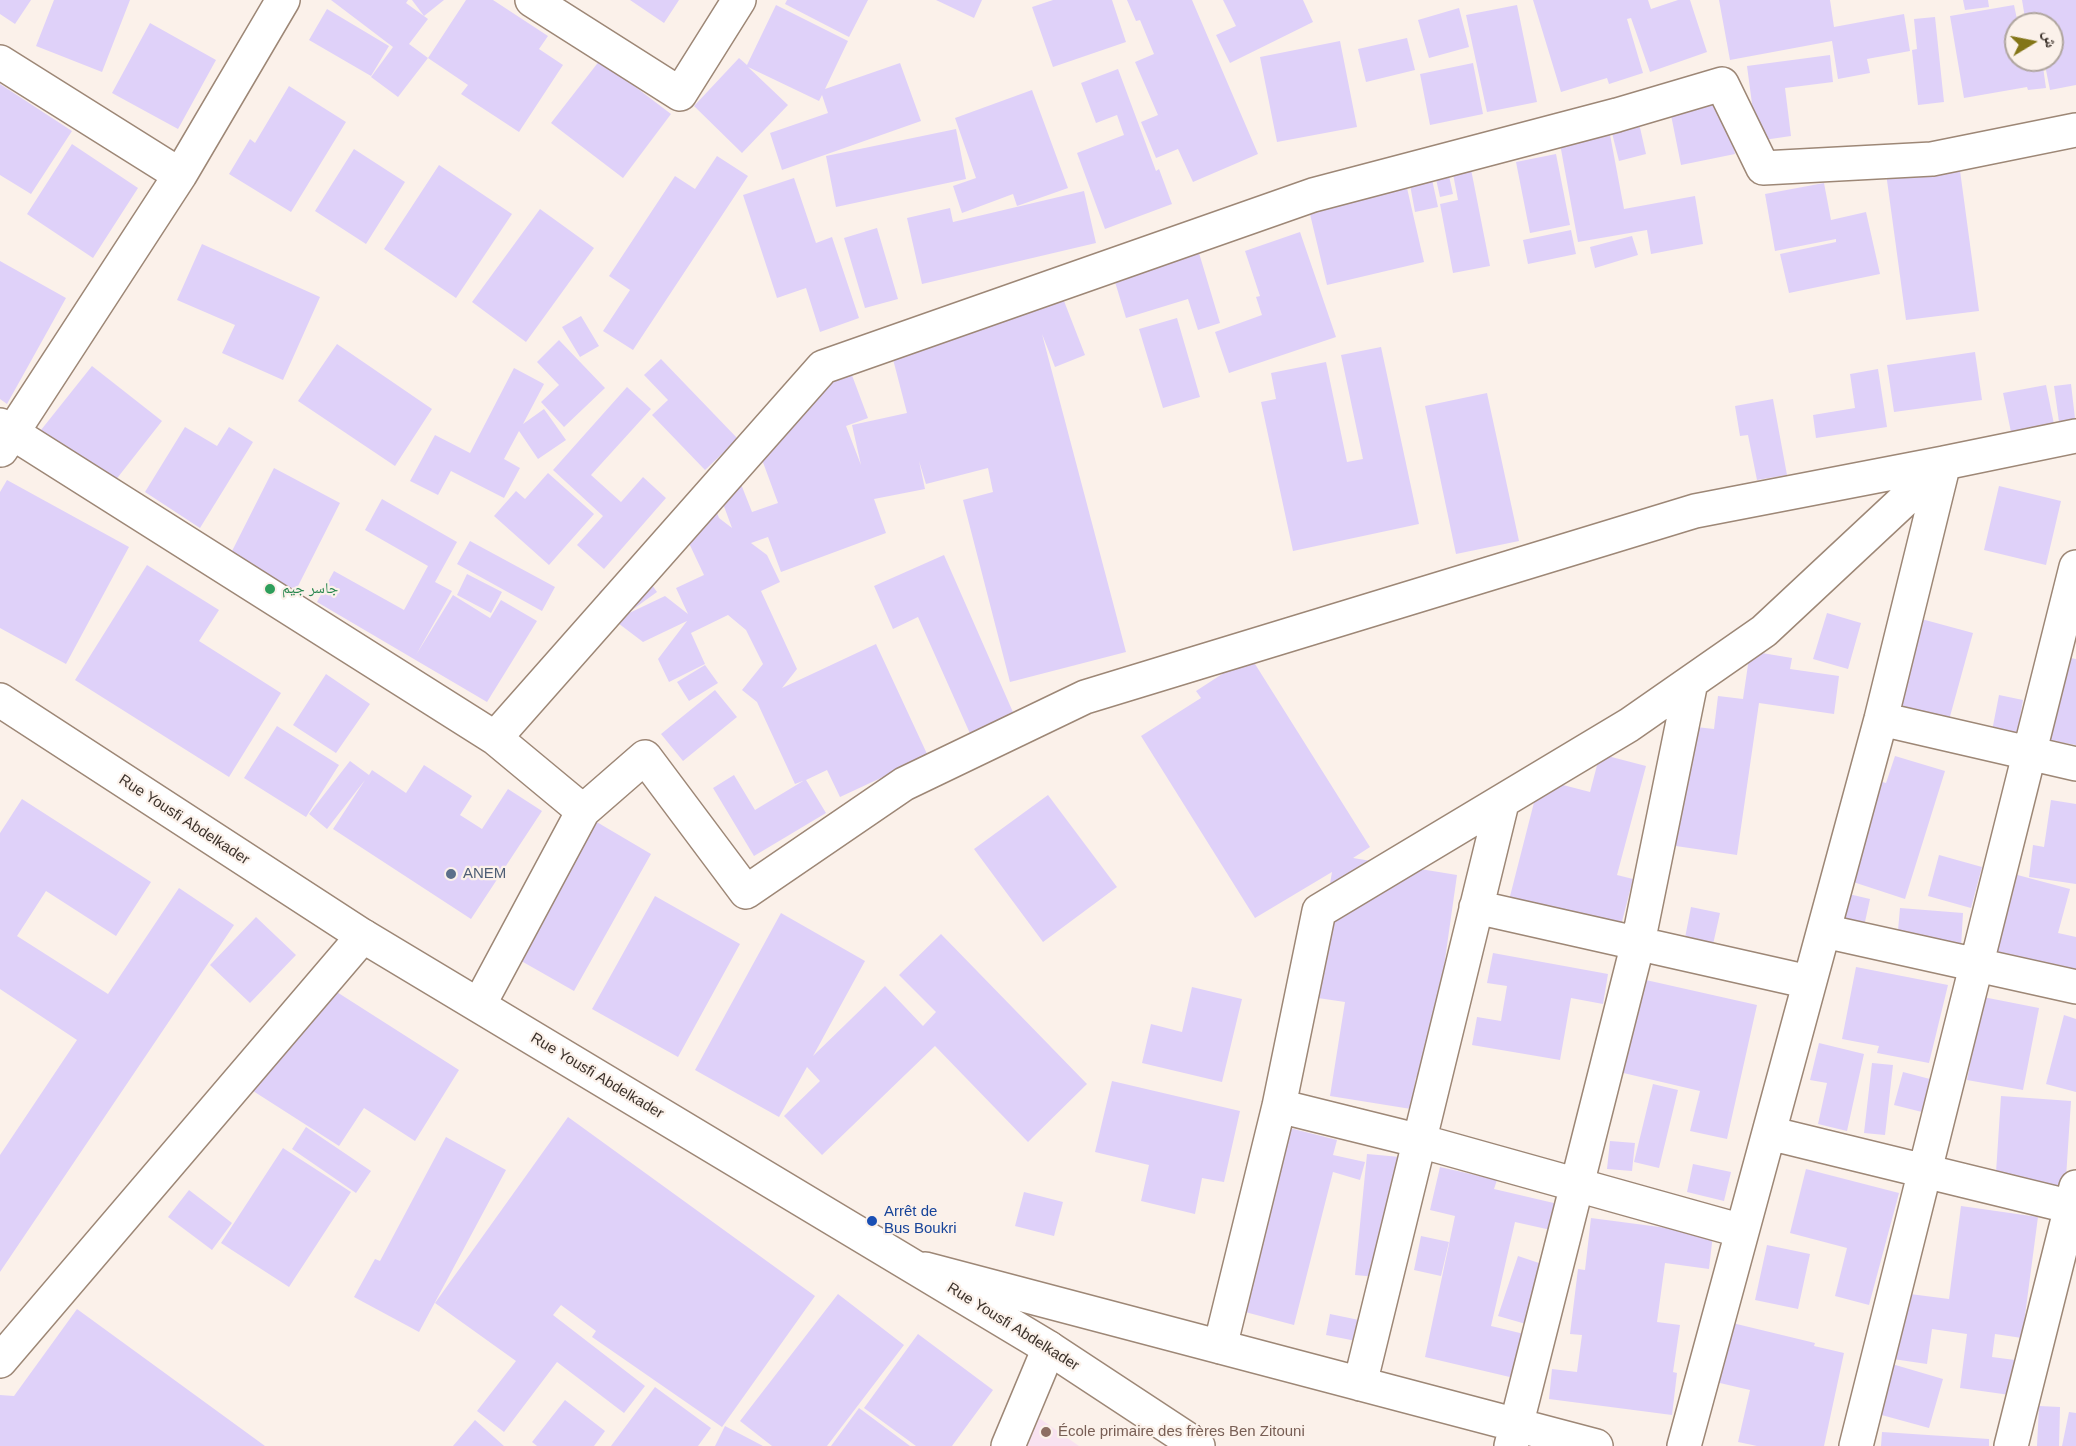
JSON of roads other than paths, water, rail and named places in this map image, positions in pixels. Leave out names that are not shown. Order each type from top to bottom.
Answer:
[{"type":"street","points":[[283,0],[180,176],[4,436],[495,738],[583,811]]},
{"type":"street","points":[[532,0],[680,94],[739,0]]},
{"type":"street","points":[[0,62],[180,176]]},
{"type":"street","points":[[495,738],[823,367],[1313,195],[1617,116],[1722,84],[1763,168],[1932,159],[2076,130]]},
{"type":"street","points":[[479,1005],[583,811],[645,757],[746,892],[904,784],[1085,697],[1695,512],[2076,436]]},
{"type":"street","points":[[1220,1347],[1279,1107],[1319,911],[1629,725],[1764,631],[1944,463]]},
{"type":"street","points":[[1684,1446],[1881,719],[1944,463]]},
{"type":"street","points":[[1856,1446],[2076,567]]},
{"type":"street","points":[[1513,1436],[1638,944],[1691,682]]},
{"type":"street","name":"Rue Yousfi Abdelkader","points":[[4,711],[363,936],[1049,1348],[1198,1446]]},
{"type":"street","points":[[1881,719],[2076,764]]},
{"type":"street","points":[[1360,1384],[1502,803]]},
{"type":"street","points":[[1476,908],[1809,982]]},
{"type":"street","points":[[1824,931],[2076,987]]},
{"type":"street","points":[[0,1361],[363,936]]},
{"type":"street","points":[[1279,1107],[1420,1141],[1742,1231]]},
{"type":"street","points":[[1769,1132],[1925,1171],[2074,1200],[2011,1446]]},
{"type":"street","points":[[912,1266],[1360,1384],[1513,1436],[1596,1446]]},
{"type":"street","points":[[1008,1446],[1049,1348]]},
{"type":"place","name":"جاسر جيم","points":[[270,589]]},
{"type":"place","name":"ANEM","points":[[451,874]]},
{"type":"place","name":"Arrêt de Bus Boukri","points":[[872,1221]]},
{"type":"place","name":"École primaire des frères Ben Zitouni","points":[[1046,1432]]}]
